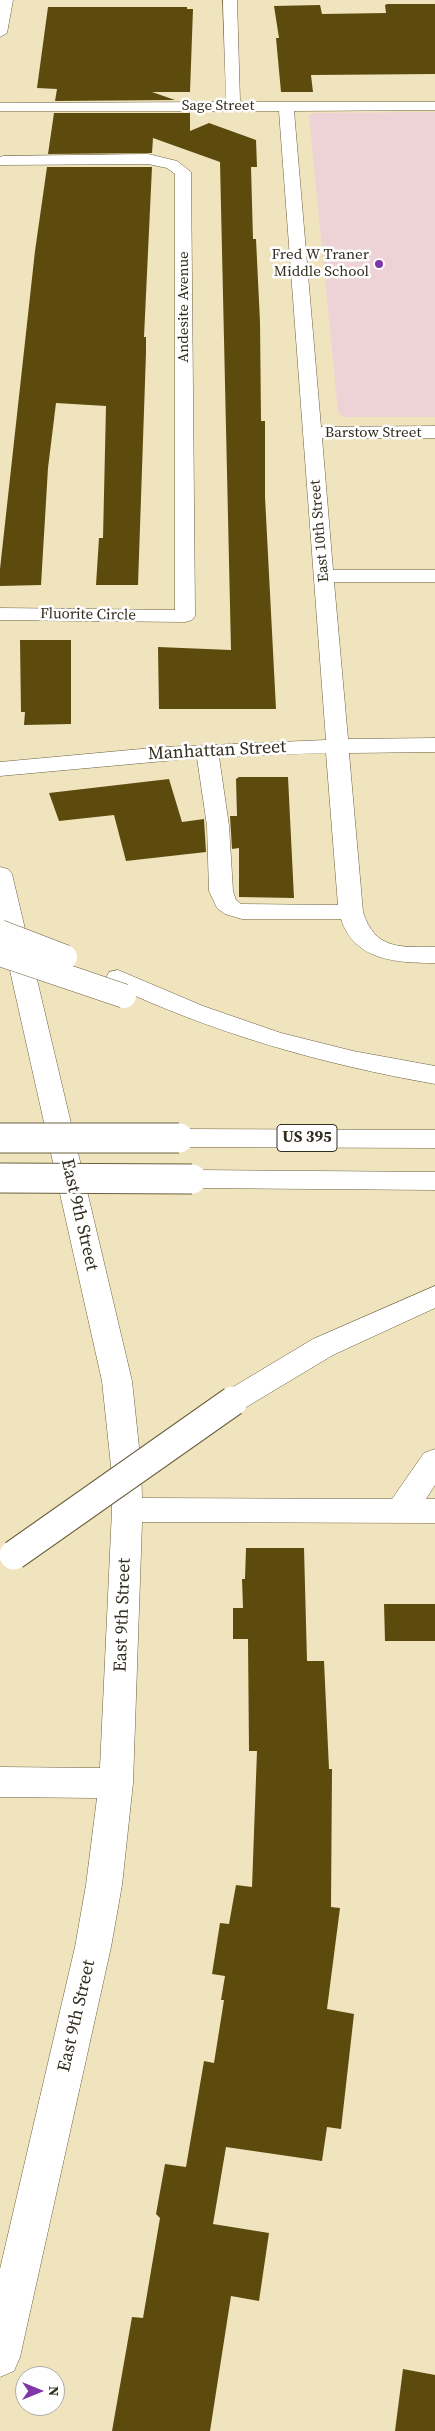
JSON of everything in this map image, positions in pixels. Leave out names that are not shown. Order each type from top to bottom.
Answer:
[{"type":"main road","points":[[230,0],[233,106]]},
{"type":"main road","points":[[0,33],[4,2]]},
{"type":"main road","name":"East 10th Street","points":[[286,106],[351,912],[360,936],[374,947],[396,953],[435,955]]},
{"type":"main road","name":"Sage Street","points":[[0,107],[435,106]]},
{"type":"main road","name":"Andesite Avenue","points":[[1,162],[148,159],[172,164],[183,172],[185,616],[176,616]]},
{"type":"main road","name":"Barstow Street","points":[[312,433],[435,432]]},
{"type":"main road","points":[[325,576],[435,576]]},
{"type":"main road","name":"Fluorite Circle","points":[[0,614],[176,616]]},
{"type":"main road","name":"Manhattan Street","points":[[0,769],[105,757],[207,751],[338,745],[435,745]]},
{"type":"main road","points":[[207,751],[218,826],[221,891],[225,903],[233,909],[242,912],[351,912]]},
{"type":"main road","name":"East 9th Street","points":[[0,874],[118,1381],[126,1458],[127,1510],[116,1783],[104,1884],[93,1947],[0,2357]]},
{"type":"main road","points":[[0,932],[121,987]]},
{"type":"main road","points":[[0,954],[121,987],[285,1044],[435,1075]]},
{"type":"main road","name":"US 395","points":[[0,1138],[435,1139]]},
{"type":"main road","points":[[0,1178],[435,1181]]},
{"type":"main road","points":[[7,1560],[233,1401],[323,1347],[435,1296]]},
{"type":"main road","points":[[400,1512],[435,1461]]},
{"type":"main road","points":[[127,1510],[435,1512]]},
{"type":"main road","points":[[0,1782],[116,1783]]},
{"type":"shaded area","name":"Fred W Traner Middle School","points":[[435,112],[435,417],[343,417],[338,413],[309,115],[314,113]]},
{"type":"building","points":[[435,4],[435,74],[311,75],[313,92],[281,92],[276,38],[279,38],[274,6],[320,5],[322,14],[386,13],[385,5]]},
{"type":"building","points":[[48,7],[187,7],[187,9],[193,9],[190,92],[152,92],[175,100],[55,101],[57,89],[37,88]]},
{"type":"building","points":[[54,113],[190,113],[190,131],[209,123],[256,140],[257,167],[251,167],[253,239],[256,239],[260,322],[261,421],[265,421],[265,497],[276,709],[159,709],[158,647],[231,650],[220,162],[153,138],[152,153],[48,154]]},
{"type":"building","points":[[47,167],[152,167],[144,337],[146,337],[146,353],[138,585],[96,585],[99,538],[103,538],[106,406],[56,403],[48,468],[41,585],[0,586],[0,569],[35,251]]},
{"type":"building","points":[[20,640],[71,640],[71,724],[24,725],[25,712],[21,712]]},
{"type":"building","points":[[239,777],[288,777],[294,898],[239,897],[239,848],[232,849],[230,816],[237,816],[236,779]]},
{"type":"building","points":[[169,779],[182,822],[204,819],[206,852],[126,861],[114,815],[59,821],[49,793]]},
{"type":"building","points":[[246,1548],[304,1548],[307,1661],[324,1661],[329,1769],[332,1769],[331,1907],[340,1908],[327,2009],[354,2014],[341,2129],[327,2127],[322,2161],[226,2147],[213,2224],[269,2233],[259,2301],[231,2296],[210,2431],[112,2431],[132,2317],[143,2318],[160,2218],[156,2214],[165,2164],[186,2167],[204,2061],[214,2063],[224,2000],[221,2000],[225,1976],[212,1974],[220,1923],[229,1924],[236,1885],[252,1887],[257,1751],[249,1751],[248,1639],[233,1639],[233,1608],[243,1608],[242,1579],[245,1579]]},
{"type":"building","points":[[384,1604],[435,1604],[435,1641],[385,1641]]},
{"type":"building","points":[[403,2369],[435,2375],[435,2431],[395,2431]]},
{"type":"place","name":"Fred W Traner Middle School","points":[[379,264]]}]
